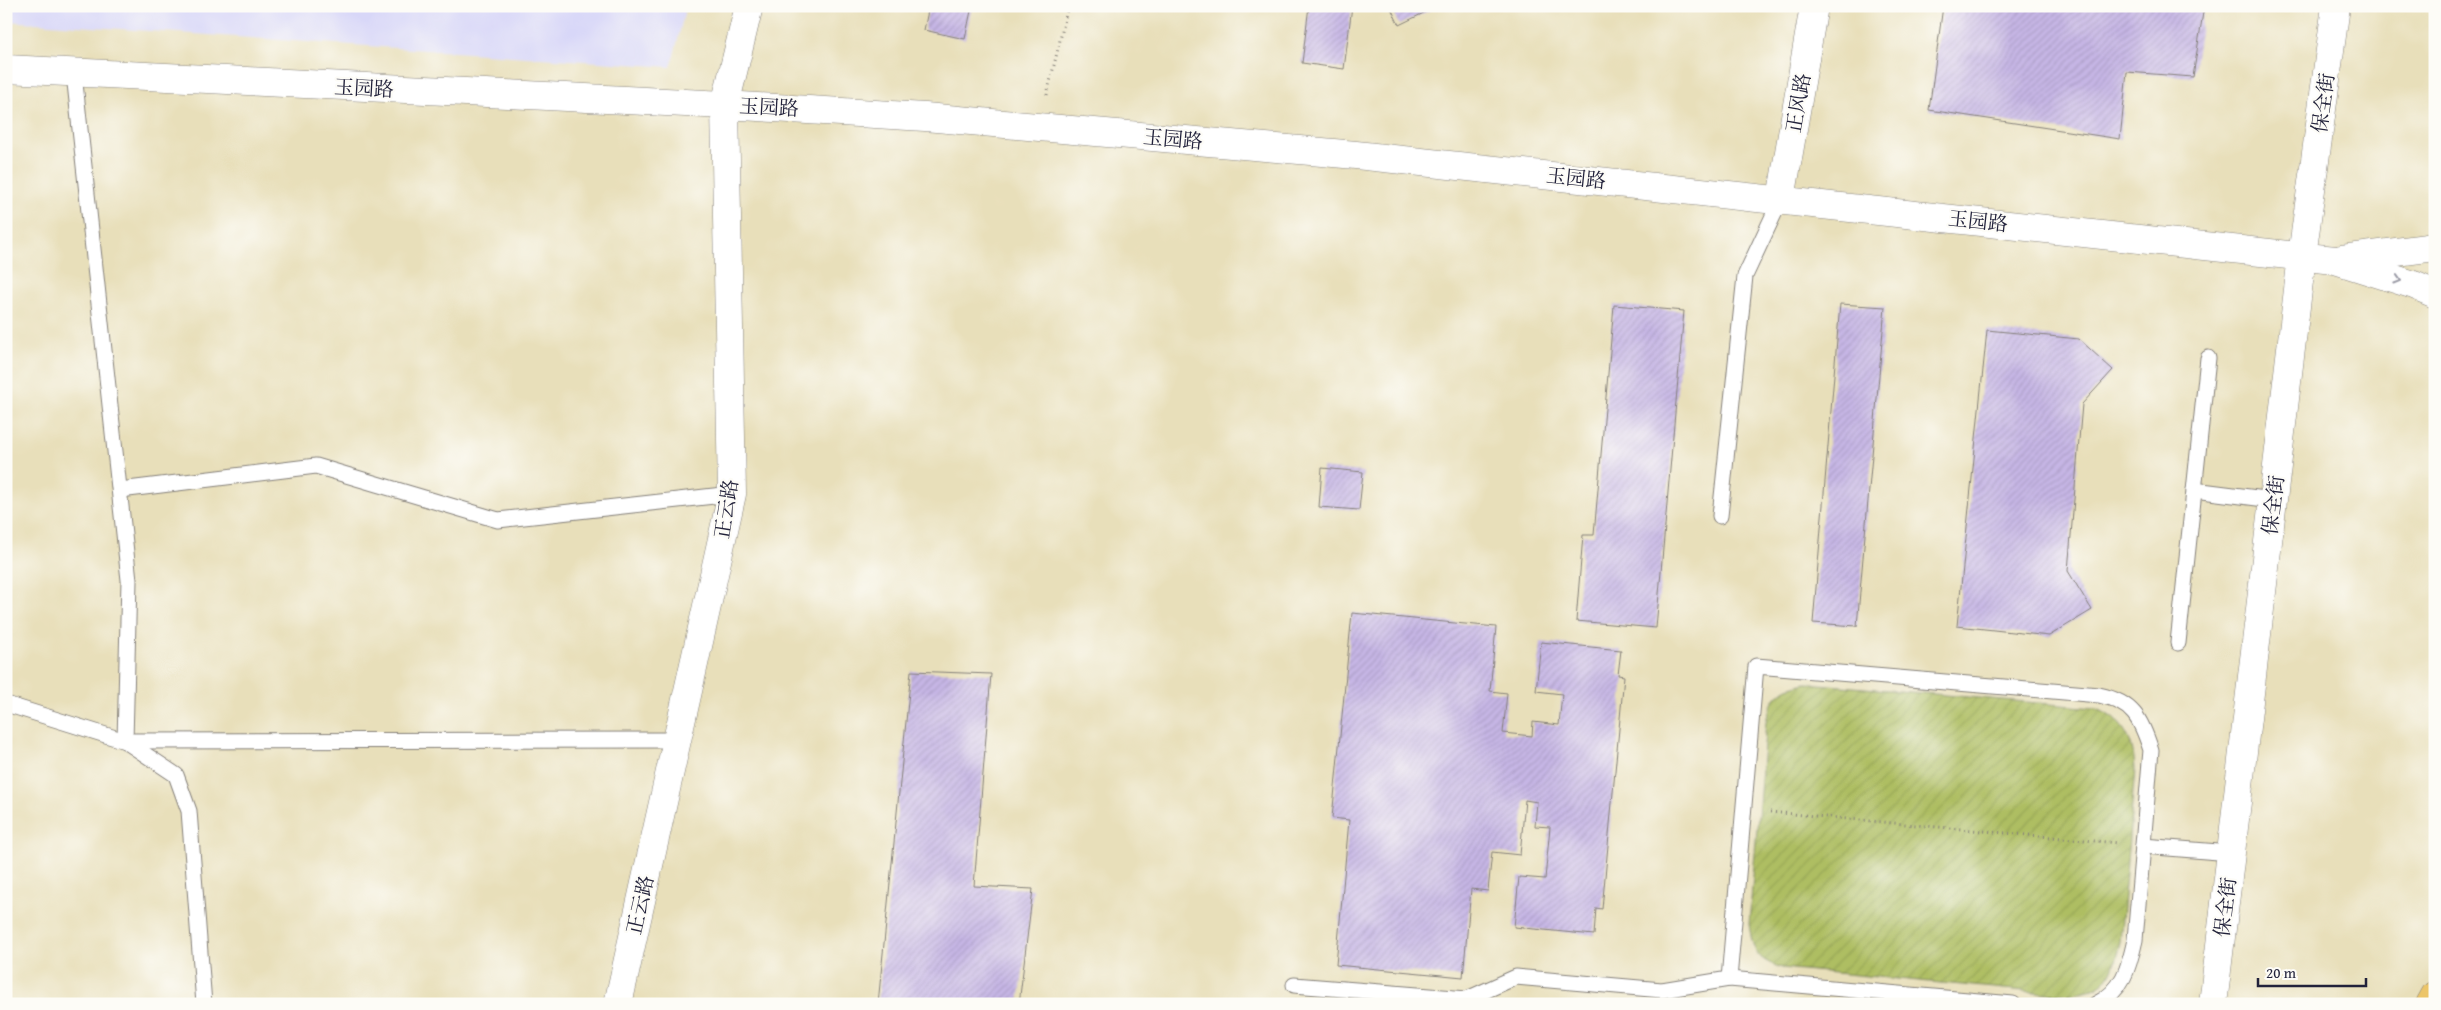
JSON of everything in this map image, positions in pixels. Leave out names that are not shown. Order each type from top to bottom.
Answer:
[{"type":"main road","points":[[2430,1004],[2435,995]]},
{"type":"street","name":"正云路","points":[[618,1004],[732,494],[724,104],[749,6]]},
{"type":"street","name":"正风路","points":[[1781,199],[1814,6]]},
{"type":"street","name":"保全街","points":[[2213,1004],[2302,256],[2336,6]]},
{"type":"street","name":"玉园路","points":[[6,69],[74,74],[724,104],[925,117],[1356,155],[1781,199],[2335,260]]},
{"type":"street","points":[[2335,260],[2435,247]]},
{"type":"street","points":[[2335,260],[2414,285],[2435,294]]},
{"type":"lane","points":[[74,74],[130,580],[125,741]]},
{"type":"lane","points":[[1720,516],[1745,276],[1781,199]]},
{"type":"lane","points":[[2178,643],[2208,358]]},
{"type":"lane","points":[[120,490],[316,466],[498,520],[732,494]]},
{"type":"lane","points":[[2194,490],[2273,500]]},
{"type":"lane","points":[[1729,979],[1756,666],[2099,695],[2118,699],[2132,710],[2145,729],[2151,750],[2135,940],[2130,963],[2122,983],[2107,998],[2096,1004]]},
{"type":"lane","points":[[6,704],[125,741],[176,775],[189,811],[204,1004]]},
{"type":"lane","points":[[125,741],[677,740]]},
{"type":"lane","points":[[2143,846],[2231,853]]},
{"type":"lane","points":[[1294,985],[1467,999],[1516,977],[1662,990],[1729,979],[2013,1004]]},
{"type":"path","points":[[1039,127],[1068,6]]},
{"type":"path","points":[[1744,810],[2143,846]]},
{"type":"shaded area","points":[[6,6],[686,6],[671,67],[6,21]]},
{"type":"green space","points":[[1807,683],[2095,708],[2120,724],[2132,748],[2135,769],[2120,942],[2112,968],[2102,984],[2084,991],[2057,994],[1782,968],[1766,961],[1757,953],[1752,941],[1749,924],[1766,721],[1772,704],[1779,694],[1791,687]]},
{"type":"building","points":[[929,6],[972,6],[965,39],[924,30]]},
{"type":"building","points":[[1309,6],[1352,6],[1344,69],[1302,63]]},
{"type":"building","points":[[1390,6],[1438,6],[1399,25]]},
{"type":"building","points":[[1943,6],[2204,6],[2193,77],[2127,72],[2120,139],[1929,110]]},
{"type":"building","points":[[1840,304],[1885,307],[1857,626],[1813,623]]},
{"type":"building","points":[[1614,305],[1684,311],[1656,628],[1576,621],[1583,535],[1594,535]]},
{"type":"building","points":[[1987,330],[2079,339],[2113,370],[2082,404],[2068,571],[2092,610],[2049,636],[1957,626]]},
{"type":"building","points":[[1322,468],[1363,472],[1359,510],[1319,507]]},
{"type":"building","points":[[1352,613],[1496,627],[1490,691],[1507,693],[1503,733],[1532,736],[1533,722],[1559,725],[1562,694],[1536,691],[1541,642],[1621,650],[1618,675],[1624,676],[1602,909],[1596,908],[1594,935],[1514,927],[1519,877],[1545,879],[1550,827],[1535,826],[1537,802],[1525,800],[1520,855],[1492,852],[1488,891],[1471,889],[1463,977],[1336,965],[1349,820],[1332,818]]},
{"type":"building","points":[[911,671],[991,674],[974,886],[1033,889],[1019,1004],[878,1004]]}]
